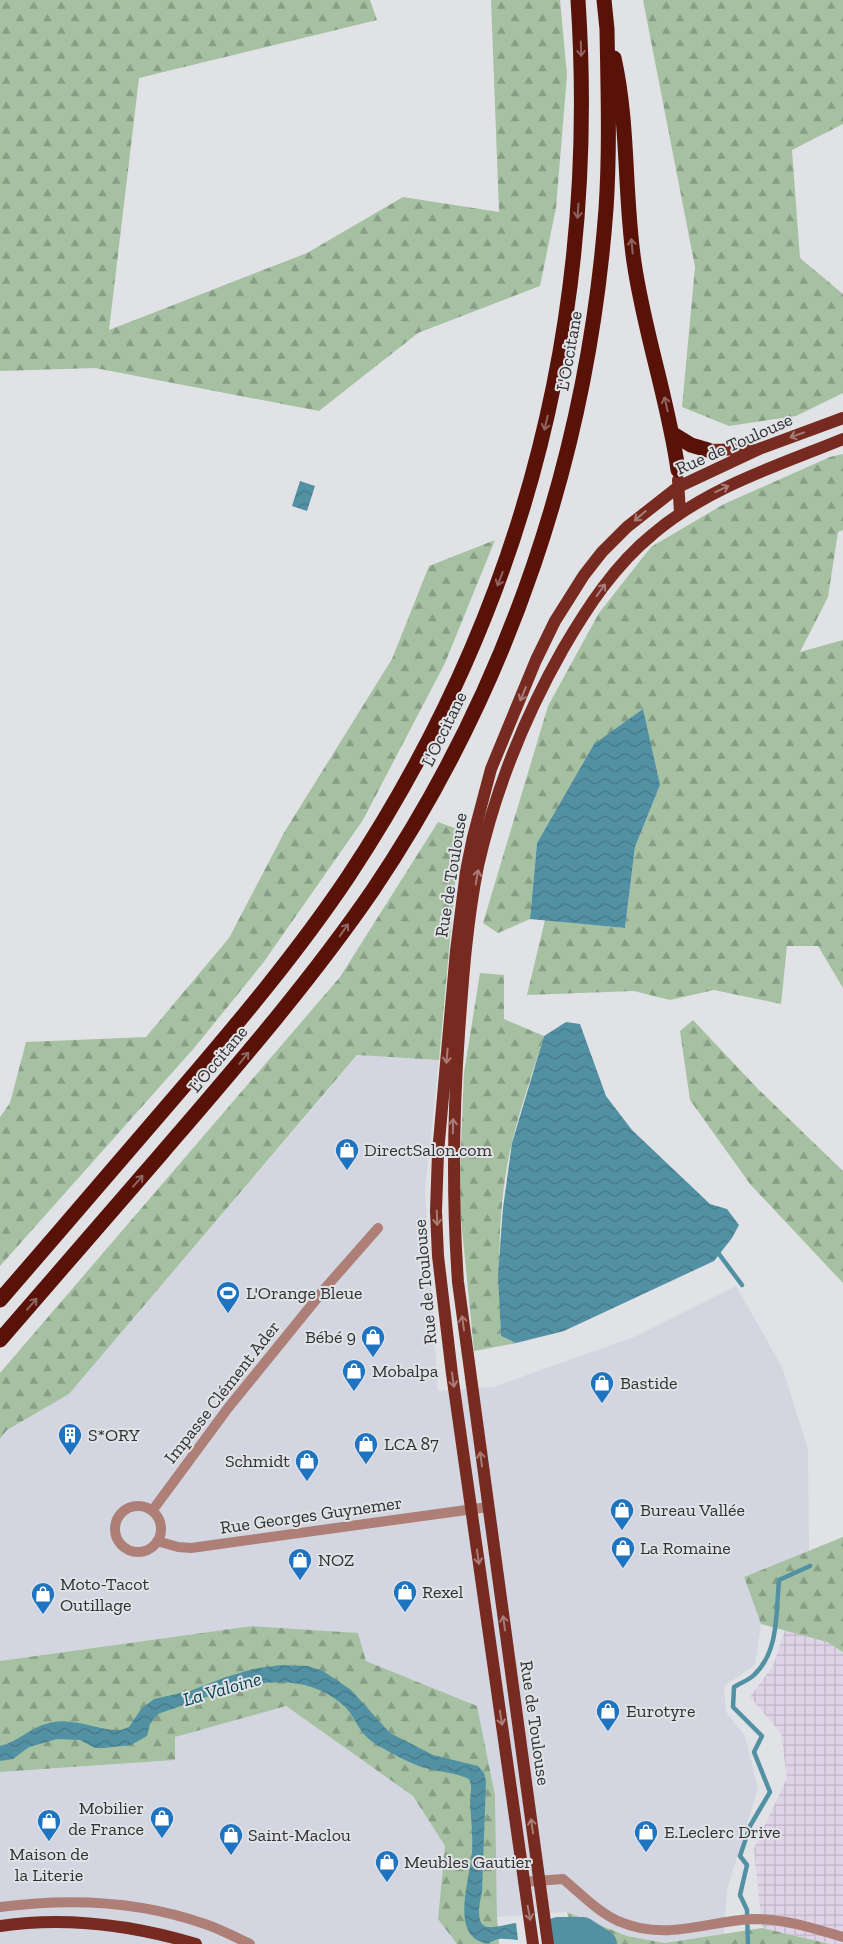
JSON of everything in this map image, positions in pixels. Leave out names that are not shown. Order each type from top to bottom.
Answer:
[{"type":"highway","name":"L'Occitane","points":[[0,1300],[204,1063],[316,924],[385,820],[461,674],[484,621],[519,524],[546,424],[560,356],[570,292],[582,160],[581,50],[578,0]]},
{"type":"highway","name":"L'Occitane","points":[[0,1340],[239,1064],[336,941],[401,846],[439,781],[493,671],[537,556],[554,503],[586,366],[596,304],[606,208],[607,29],[604,0]]},
{"type":"highway","points":[[607,29],[622,93],[634,261],[673,434],[678,470]]},
{"type":"highway","points":[[673,434],[692,445],[708,450]]},
{"type":"main road","name":"Rue de Toulouse","points":[[533,1944],[471,1509],[438,1256],[436,1210],[439,1144],[456,951],[470,854],[479,810],[491,769],[536,660],[555,621],[584,575],[602,552],[627,527],[678,487],[759,449],[843,418]]},
{"type":"main road","name":"Rue de Toulouse","points":[[548,1944],[458,1282],[454,1216],[454,1117],[463,973],[478,866],[492,817],[531,710],[552,668],[574,631],[616,569],[652,534],[710,494],[843,439]]},
{"type":"main road","points":[[708,450],[759,449]]},
{"type":"main road","points":[[678,470],[680,513]]},
{"type":"main road","points":[[536,660],[552,668]]},
{"type":"main road","points":[[0,1926],[67,1920],[100,1923],[135,1928],[196,1944]]},
{"type":"street","name":"Impasse Clément Ader","points":[[152,1511],[228,1408],[327,1286],[378,1228]]},
{"type":"street","points":[[140,1506],[152,1511],[160,1525],[157,1541],[143,1551],[134,1552],[126,1549],[119,1543],[115,1534],[115,1525],[118,1517],[125,1510],[140,1506]]},
{"type":"street","points":[[471,1509],[488,1507]]},
{"type":"street","name":"Rue Georges Guynemer","points":[[157,1541],[178,1548],[191,1548],[471,1509]]},
{"type":"street","points":[[523,1882],[563,1879],[617,1920],[649,1930],[681,1930],[754,1919],[798,1923],[843,1937]]},
{"type":"street","points":[[0,1907],[55,1902],[119,1904],[205,1924],[250,1944]]},
{"type":"shaded area","points":[[358,1055],[439,1060],[425,1190],[438,1391],[493,1387],[634,1337],[736,1286],[782,1367],[808,1449],[809,1551],[744,1577],[761,1624],[755,1665],[724,1686],[726,1712],[745,1736],[758,1788],[727,1890],[724,1934],[666,1943],[627,1936],[567,1912],[497,1917],[495,1795],[477,1706],[366,1661],[252,1626],[0,1661],[0,1439],[7,1430],[69,1394]]},
{"type":"shaded area","points":[[785,1630],[827,1642],[843,1652],[843,1944],[830,1944],[762,1928],[754,1849],[787,1778],[781,1733],[750,1697],[773,1666]]},
{"type":"shaded area","points":[[286,1706],[413,1796],[445,1846],[438,1919],[457,1944],[0,1944],[0,1772],[175,1760],[174,1737]]},
{"type":"green space","points":[[0,0],[370,0],[377,20],[139,78],[109,330],[307,253],[403,197],[499,212],[491,0],[560,0],[567,75],[556,208],[540,286],[418,333],[319,411],[95,368],[0,371]]},
{"type":"green space","points":[[643,0],[843,0],[843,124],[792,150],[800,258],[843,294],[843,393],[796,416],[729,426],[682,407],[695,267]]},
{"type":"green space","points":[[843,454],[843,530],[838,532],[828,597],[800,652],[843,640],[843,988],[818,946],[787,946],[781,1004],[714,990],[670,1000],[634,991],[527,995],[545,920],[625,928],[635,847],[660,785],[594,744],[537,843],[530,919],[498,933],[483,923],[548,706],[599,613],[651,547],[724,504],[830,457]]},
{"type":"green space","points":[[495,540],[445,663],[363,820],[263,963],[195,1047],[0,1266],[0,1117],[10,1103],[26,1042],[146,1037],[229,938],[285,831],[392,659],[429,566]]},
{"type":"green space","points":[[438,822],[460,830],[439,1060],[357,1055],[69,1394],[7,1430],[0,1439],[0,1373],[340,977]]},
{"type":"green space","points":[[480,973],[504,975],[504,1019],[544,1036],[512,1142],[501,1214],[499,1288],[501,1336],[516,1343],[474,1351],[459,1198],[464,1073]]},
{"type":"green space","points":[[693,1020],[758,1089],[843,1171],[843,1283],[750,1184],[690,1100],[680,1031]]},
{"type":"green space","points":[[843,1537],[843,1652],[827,1642],[761,1624],[744,1577]]},
{"type":"green space","points":[[252,1626],[358,1633],[366,1661],[477,1706],[495,1795],[499,1944],[457,1944],[438,1919],[445,1846],[413,1796],[286,1706],[175,1737],[175,1760],[0,1772],[0,1661]]},
{"type":"green space","points":[[567,1912],[627,1936],[665,1943],[762,1928],[830,1944],[575,1944]]},
{"type":"water","points":[[300,481],[315,486],[307,511],[292,506]]},
{"type":"water","points":[[643,709],[660,785],[635,847],[625,928],[530,919],[537,843],[594,744]]},
{"type":"water","points":[[566,1022],[580,1024],[606,1096],[632,1130],[710,1204],[727,1209],[739,1225],[732,1238],[714,1261],[564,1331],[516,1343],[501,1336],[498,1275],[503,1208],[512,1143],[544,1036]]},
{"type":"water","points":[[281,1665],[308,1666],[323,1671],[351,1690],[390,1733],[433,1755],[478,1766],[484,1773],[486,1781],[482,1892],[479,1917],[481,1922],[488,1927],[516,1923],[518,1940],[501,1939],[484,1943],[473,1937],[467,1928],[464,1903],[472,1846],[471,1787],[469,1779],[419,1766],[377,1745],[365,1735],[343,1705],[322,1691],[300,1684],[276,1682],[228,1690],[158,1714],[150,1724],[147,1736],[131,1745],[95,1748],[80,1740],[57,1739],[29,1747],[13,1759],[0,1761],[0,1746],[42,1725],[67,1721],[121,1730],[129,1727],[141,1709],[154,1699],[190,1691],[253,1669]]},
{"type":"waterway","points":[[719,1254],[742,1285]]},
{"type":"waterway","points":[[748,1944],[747,1910],[740,1895],[747,1865],[740,1856],[750,1826],[770,1792],[754,1752],[762,1736],[733,1707],[734,1687],[754,1675],[768,1655],[775,1631],[779,1580],[810,1566]]},
{"type":"waterway","name":"La Valoine","points":[[558,1931],[583,1931],[603,1944]]},
{"type":"place","name":"DirectSalon.com","points":[[347,1171]]},
{"type":"place","name":"L'Orange Bleue","points":[[228,1314]]},
{"type":"place","name":"Bébé 9","points":[[373,1358]]},
{"type":"place","name":"Mobalpa","points":[[354,1392]]},
{"type":"place","name":"Bastide","points":[[602,1404]]},
{"type":"place","name":"S*ORY","points":[[70,1456]]},
{"type":"place","name":"LCA 87","points":[[366,1465]]},
{"type":"place","name":"Schmidt","points":[[307,1482]]},
{"type":"place","name":"Bureau Vallée","points":[[622,1531]]},
{"type":"place","name":"La Romaine","points":[[623,1569]]},
{"type":"place","name":"NOZ","points":[[300,1581]]},
{"type":"place","name":"Rexel","points":[[405,1613]]},
{"type":"place","name":"Moto-Tacot Outillage","points":[[43,1615]]},
{"type":"place","name":"Eurotyre","points":[[608,1732]]},
{"type":"place","name":"Mobilier de France","points":[[162,1839]]},
{"type":"place","name":"Maison de la Literie","points":[[49,1842]]},
{"type":"place","name":"E.Leclerc Drive","points":[[646,1853]]},
{"type":"place","name":"Saint-Maclou","points":[[231,1856]]},
{"type":"place","name":"Meubles Gautier","points":[[387,1883]]}]
